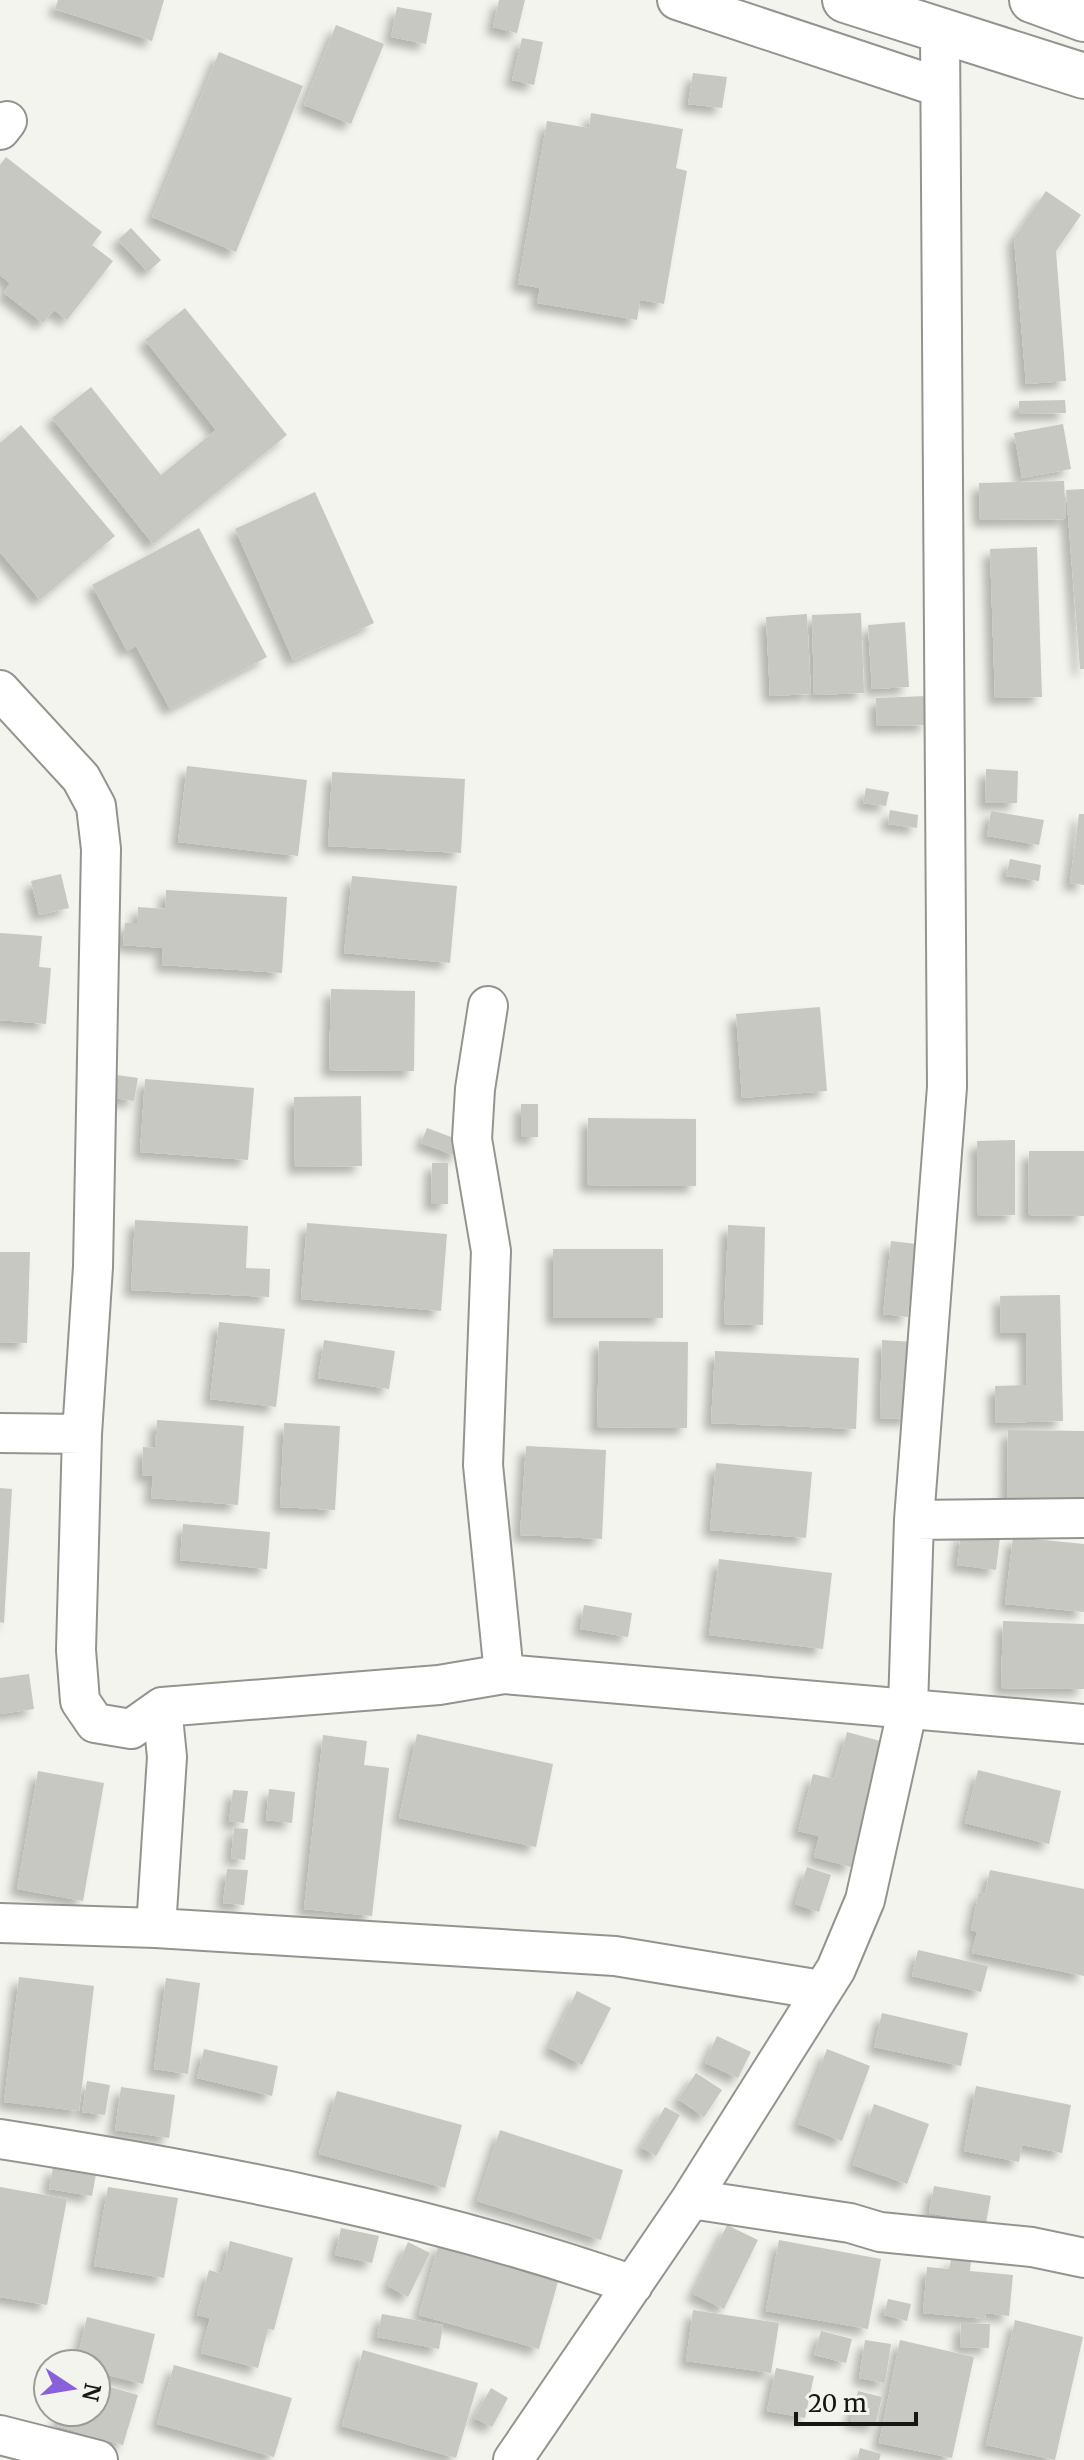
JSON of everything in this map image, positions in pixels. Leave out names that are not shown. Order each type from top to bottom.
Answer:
[{"type":"main road","points":[[845,0],[940,33],[1084,76]]},
{"type":"main road","points":[[1032,0],[1084,19]]},
{"type":"street","points":[[677,0],[939,87]]},
{"type":"street","points":[[513,2460],[691,2199],[836,1969],[865,1900],[908,1707],[914,1520],[947,1087],[940,33]]},
{"type":"street","points":[[0,690],[81,778],[96,806],[101,849],[93,1267],[82,1434],[76,1650],[80,1701],[95,1723],[131,1729],[162,1707],[439,1685],[504,1674],[1084,1724]]},
{"type":"street","points":[[488,1006],[475,1089],[472,1139],[491,1251],[483,1465],[504,1674]]},
{"type":"street","points":[[0,1433],[82,1434]]},
{"type":"street","points":[[914,1520],[1084,1518]]},
{"type":"street","points":[[156,1928],[167,1757],[162,1707]]},
{"type":"street","points":[[0,1923],[156,1928],[615,1956],[821,1990]]},
{"type":"street","points":[[0,2139],[117,2157],[309,2197],[507,2246],[633,2285]]},
{"type":"street","points":[[691,2199],[850,2223],[880,2232],[1032,2247],[1084,2258]]},
{"type":"street","points":[[0,2435],[98,2460]]},
{"type":"building","points":[[58,0],[164,0],[152,41],[55,9]]},
{"type":"building","points":[[499,0],[525,0],[517,33],[493,27]]},
{"type":"building","points":[[397,7],[432,13],[426,44],[391,37]]},
{"type":"building","points":[[336,25],[384,44],[351,124],[304,105]]},
{"type":"building","points":[[522,38],[543,42],[534,85],[512,80]]},
{"type":"building","points":[[219,52],[303,86],[236,252],[152,217]]},
{"type":"building","points":[[693,73],[727,77],[722,108],[688,104]]},
{"type":"building","points":[[591,113],[683,129],[676,168],[687,171],[664,304],[640,300],[637,320],[537,303],[540,288],[518,284],[547,121],[589,128]]},
{"type":"building","points":[[6,157],[102,232],[92,245],[113,261],[67,320],[54,310],[43,323],[4,293],[10,283],[0,275],[0,165]]},
{"type":"building","points":[[1046,191],[1081,215],[1056,251],[1066,381],[1026,384],[1014,238]]},
{"type":"building","points":[[131,228],[161,260],[148,272],[118,240]]},
{"type":"building","points":[[185,308],[287,435],[153,544],[52,418],[91,387],[161,475],[216,430],[145,340]]},
{"type":"building","points":[[1065,400],[1066,413],[1019,414],[1019,401]]},
{"type":"building","points":[[1063,424],[1071,469],[1022,478],[1014,433]]},
{"type":"building","points":[[21,425],[115,536],[40,600],[0,552],[0,443]]},
{"type":"building","points":[[1064,481],[1066,519],[980,520],[979,483]]},
{"type":"building","points":[[1084,489],[1084,669],[1080,669],[1066,490]]},
{"type":"building","points":[[315,492],[374,623],[293,660],[235,529]]},
{"type":"building","points":[[199,528],[267,657],[170,709],[136,646],[127,651],[92,585]]},
{"type":"building","points":[[1037,547],[1042,697],[995,698],[990,549]]},
{"type":"building","points":[[861,613],[864,693],[814,695],[812,615]]},
{"type":"building","points":[[807,614],[811,694],[770,696],[766,617]]},
{"type":"building","points":[[905,622],[909,687],[872,689],[868,625]]},
{"type":"building","points":[[927,696],[927,725],[877,726],[876,698]]},
{"type":"building","points":[[187,766],[307,780],[298,856],[178,842]]},
{"type":"building","points":[[986,769],[1018,771],[1017,803],[985,803]]},
{"type":"building","points":[[332,772],[465,779],[461,853],[328,846]]},
{"type":"building","points":[[866,788],[889,792],[886,806],[863,803]]},
{"type":"building","points":[[890,810],[918,815],[917,828],[888,824]]},
{"type":"building","points":[[991,811],[1044,820],[1039,845],[987,836]]},
{"type":"building","points":[[1079,814],[1084,814],[1084,885],[1070,883]]},
{"type":"building","points":[[1010,859],[1041,865],[1039,881],[1006,876]]},
{"type":"building","points":[[61,874],[69,908],[39,915],[31,881]]},
{"type":"building","points":[[352,876],[457,886],[450,963],[344,953]]},
{"type":"building","points":[[166,890],[287,897],[282,973],[162,965],[163,948],[123,945],[125,923],[137,923],[138,907],[165,909]]},
{"type":"building","points":[[0,933],[42,936],[39,967],[51,968],[46,1024],[0,1020]]},
{"type":"building","points":[[331,989],[415,991],[414,1071],[329,1070]]},
{"type":"building","points":[[820,1007],[827,1091],[742,1098],[736,1014]]},
{"type":"building","points":[[117,1075],[138,1078],[134,1101],[114,1098]]},
{"type":"building","points":[[145,1079],[254,1088],[248,1160],[140,1152]]},
{"type":"building","points":[[361,1096],[362,1166],[295,1167],[294,1097]]},
{"type":"building","points":[[521,1104],[538,1104],[538,1137],[521,1137]]},
{"type":"building","points":[[588,1118],[696,1119],[696,1186],[587,1185]]},
{"type":"building","points":[[427,1128],[462,1141],[456,1156],[421,1143]]},
{"type":"building","points":[[1015,1140],[1015,1215],[978,1216],[977,1141]]},
{"type":"building","points":[[1029,1151],[1084,1151],[1084,1216],[1028,1215]]},
{"type":"building","points":[[432,1163],[448,1163],[448,1204],[431,1204]]},
{"type":"building","points":[[135,1220],[248,1226],[246,1268],[270,1269],[269,1297],[131,1290]]},
{"type":"building","points":[[307,1223],[447,1234],[441,1311],[301,1299]]},
{"type":"building","points":[[728,1225],[765,1227],[763,1325],[724,1324]]},
{"type":"building","points":[[891,1241],[916,1244],[908,1317],[883,1314]]},
{"type":"building","points":[[553,1249],[663,1249],[663,1318],[553,1318]]},
{"type":"building","points":[[0,1252],[30,1252],[27,1343],[0,1342]]},
{"type":"building","points":[[1060,1295],[1063,1421],[996,1423],[995,1386],[1027,1385],[1026,1333],[1001,1333],[1000,1296]]},
{"type":"building","points":[[219,1322],[285,1329],[276,1407],[210,1399]]},
{"type":"building","points":[[324,1340],[395,1351],[389,1389],[318,1378]]},
{"type":"building","points":[[882,1340],[913,1342],[910,1419],[880,1418]]},
{"type":"building","points":[[599,1341],[688,1342],[687,1428],[597,1427]]},
{"type":"building","points":[[715,1351],[859,1358],[856,1429],[711,1423]]},
{"type":"building","points":[[157,1420],[244,1426],[238,1505],[151,1498],[153,1476],[142,1475],[143,1447],[155,1448]]},
{"type":"building","points":[[284,1423],[340,1426],[335,1510],[280,1507]]},
{"type":"building","points":[[1008,1430],[1084,1431],[1084,1507],[1007,1507]]},
{"type":"building","points":[[526,1446],[606,1450],[602,1539],[520,1535]]},
{"type":"building","points":[[716,1463],[812,1472],[806,1538],[710,1530]]},
{"type":"building","points":[[0,1488],[12,1489],[4,1623],[0,1622]]},
{"type":"building","points":[[183,1524],[270,1532],[267,1569],[180,1560]]},
{"type":"building","points":[[961,1533],[1000,1538],[996,1570],[957,1565]]},
{"type":"building","points":[[1013,1537],[1084,1544],[1084,1612],[1005,1604]]},
{"type":"building","points":[[719,1559],[832,1573],[823,1649],[709,1635]]},
{"type":"building","points":[[584,1605],[632,1613],[628,1637],[580,1629]]},
{"type":"building","points":[[1003,1621],[1084,1624],[1084,1689],[1001,1688]]},
{"type":"building","points":[[29,1674],[34,1709],[0,1714],[0,1678]]},
{"type":"building","points":[[847,1732],[884,1742],[851,1867],[814,1857],[819,1836],[798,1831],[813,1774],[834,1779]]},
{"type":"building","points":[[417,1734],[553,1764],[536,1847],[399,1818]]},
{"type":"building","points":[[323,1735],[367,1741],[364,1765],[389,1768],[372,1916],[304,1909]]},
{"type":"building","points":[[978,1770],[1061,1791],[1049,1844],[965,1823]]},
{"type":"building","points":[[38,1771],[104,1783],[83,1901],[17,1889]]},
{"type":"building","points":[[269,1789],[295,1792],[292,1823],[266,1820]]},
{"type":"building","points":[[233,1790],[248,1791],[244,1823],[229,1821]]},
{"type":"building","points":[[234,1828],[248,1829],[245,1860],[231,1858]]},
{"type":"building","points":[[807,1867],[831,1875],[819,1912],[795,1904]]},
{"type":"building","points":[[227,1869],[248,1870],[244,1905],[223,1903]]},
{"type":"building","points":[[990,1870],[1084,1889],[1084,1976],[972,1953],[977,1932],[971,1930],[979,1892],[985,1894]]},
{"type":"building","points":[[918,1950],[988,1966],[981,1992],[912,1976]]},
{"type":"building","points":[[19,1977],[94,1986],[79,2111],[4,2102]]},
{"type":"building","points":[[166,1978],[200,1983],[188,2074],[154,2069]]},
{"type":"building","points":[[577,1991],[611,2008],[582,2065],[549,2048]]},
{"type":"building","points":[[882,2013],[968,2033],[961,2066],[874,2047]]},
{"type":"building","points":[[717,2036],[751,2052],[738,2078],[705,2063]]},
{"type":"building","points":[[204,2049],[278,2066],[272,2096],[197,2078]]},
{"type":"building","points":[[827,2049],[870,2066],[842,2141],[798,2124]]},
{"type":"building","points":[[696,2073],[722,2090],[704,2117],[678,2099]]},
{"type":"building","points":[[87,2081],[110,2085],[105,2115],[82,2112]]},
{"type":"building","points":[[976,2086],[1071,2105],[1062,2153],[1022,2145],[1019,2162],[964,2151]]},
{"type":"building","points":[[121,2087],[175,2095],[169,2138],[115,2130]]},
{"type":"building","points":[[337,2091],[462,2125],[445,2188],[319,2154]]},
{"type":"building","points":[[874,2104],[929,2124],[907,2184],[853,2165]]},
{"type":"building","points":[[665,2107],[680,2115],[656,2156],[641,2147]]},
{"type":"building","points":[[500,2130],[623,2170],[601,2240],[477,2201]]},
{"type":"building","points":[[53,2167],[96,2174],[92,2196],[49,2189]]},
{"type":"building","points":[[934,2186],[991,2196],[986,2223],[929,2213]]},
{"type":"building","points":[[0,2187],[67,2199],[47,2305],[0,2297]]},
{"type":"building","points":[[108,2187],[178,2198],[164,2278],[94,2266]]},
{"type":"building","points":[[727,2225],[758,2240],[724,2309],[693,2294]]},
{"type":"building","points":[[341,2228],[379,2236],[372,2263],[335,2255]]},
{"type":"building","points":[[779,2240],[881,2259],[868,2329],[766,2311]]},
{"type":"building","points":[[230,2241],[293,2258],[274,2330],[268,2329],[258,2368],[201,2353],[210,2318],[197,2315],[209,2270],[222,2274]]},
{"type":"building","points":[[408,2242],[430,2253],[408,2297],[388,2286]]},
{"type":"building","points":[[439,2243],[559,2278],[539,2349],[419,2315]]},
{"type":"building","points":[[951,2260],[971,2261],[970,2271],[1013,2275],[1009,2316],[986,2313],[985,2319],[923,2313],[927,2267],[949,2269]]},
{"type":"building","points":[[888,2299],[911,2304],[907,2321],[884,2315]]},
{"type":"building","points":[[693,2310],[779,2323],[771,2373],[686,2361]]},
{"type":"building","points":[[382,2314],[443,2325],[439,2349],[377,2337]]},
{"type":"building","points":[[87,2317],[155,2334],[143,2384],[112,2376],[112,2348],[80,2348]]},
{"type":"building","points":[[1015,2320],[1083,2337],[1055,2460],[986,2445]]},
{"type":"building","points":[[961,2323],[990,2324],[989,2348],[960,2347]]},
{"type":"building","points":[[821,2331],[852,2339],[846,2363],[814,2355]]},
{"type":"building","points":[[865,2340],[891,2344],[885,2383],[859,2378]]},
{"type":"building","points":[[900,2340],[974,2357],[952,2458],[879,2443]]},
{"type":"building","points":[[363,2350],[478,2383],[456,2458],[342,2426]]},
{"type":"building","points":[[174,2365],[292,2398],[274,2457],[157,2424]]},
{"type":"building","points":[[776,2368],[814,2376],[805,2418],[767,2411]]},
{"type":"building","points":[[112,2388],[138,2395],[123,2445],[64,2428],[112,2428]]},
{"type":"building","points":[[491,2388],[508,2398],[492,2427],[474,2418]]},
{"type":"building","points":[[858,2391],[882,2397],[875,2426],[851,2421]]},
{"type":"building","points":[[860,2448],[881,2454],[879,2460],[857,2460]]}]
